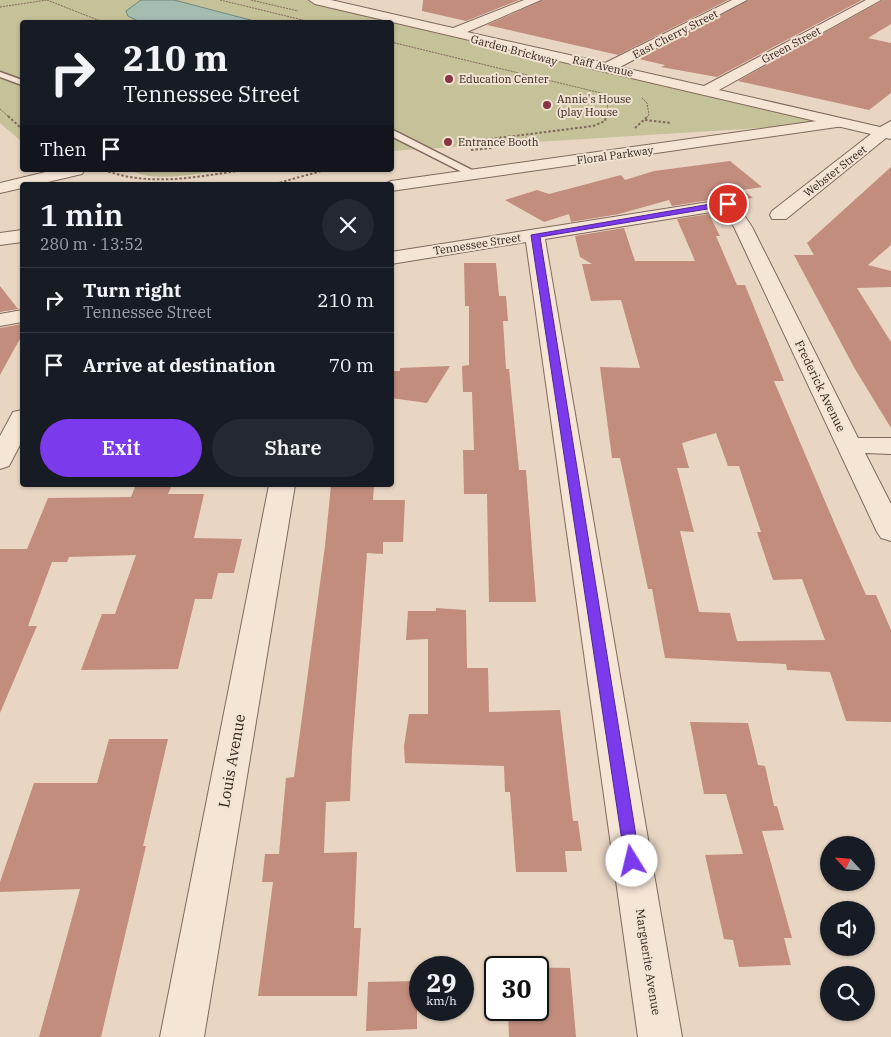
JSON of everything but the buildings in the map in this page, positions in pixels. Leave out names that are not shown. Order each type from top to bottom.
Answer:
[{"type":"street","points":[[455,32],[535,0]]},
{"type":"street","name":"East Cherry Street","points":[[608,67],[741,0]]},
{"type":"street","name":"Green Street","points":[[707,90],[875,0]]},
{"type":"street","name":"Raff Avenue","points":[[321,1],[707,90],[838,123],[888,131]]},
{"type":"street","name":"Floral Parkway","points":[[394,186],[838,123]]},
{"type":"street","name":"Webster Street","points":[[779,215],[888,131]]},
{"type":"street","points":[[25,182],[68,172]]},
{"type":"street","points":[[0,188],[20,183]]},
{"type":"street","name":"Tennessee Street","points":[[394,258],[728,204],[750,240]]},
{"type":"street","name":"Marguerite Avenue","points":[[535,235],[660,1037]]},
{"type":"street","points":[[0,239],[20,236]]},
{"type":"street","name":"Frederick Avenue","points":[[750,240],[891,532]]},
{"type":"street","points":[[0,320],[20,316]]},
{"type":"street","points":[[0,461],[20,421]]},
{"type":"street","points":[[849,445],[891,446]]},
{"type":"street","name":"Louis Avenue","points":[[182,1037],[282,487]]},
{"type":"lane","points":[[0,74],[20,82]]},
{"type":"lane","points":[[394,134],[475,175]]},
{"type":"path","points":[[0,7],[47,0],[98,20]]},
{"type":"path","points":[[220,0],[304,20]]},
{"type":"path","points":[[394,43],[609,95],[605,121],[593,126],[423,149]]},
{"type":"path","points":[[635,129],[649,115],[647,103],[636,93]]},
{"type":"path","points":[[0,109],[20,127]]},
{"type":"path","points":[[437,156],[498,147]]},
{"type":"path","points":[[112,172],[138,178],[171,180],[229,172]]},
{"type":"path","points":[[282,182],[319,172]]},
{"type":"shaded area","points":[[0,0],[312,0],[838,123],[394,151],[394,20],[20,20],[20,140],[0,123]]},
{"type":"shaded area","points":[[141,0],[174,0],[250,20],[136,20],[128,16],[126,11]]},
{"type":"shaded area","points":[[135,172],[208,172],[165,177]]},
{"type":"place","name":"Education Center","points":[[449,79]]},
{"type":"place","name":"Annie's House (play House","points":[[547,105]]},
{"type":"place","name":"Entrance Booth","points":[[448,142]]},
{"type":"route","points":[[632,861],[535,235],[728,204]]}]
